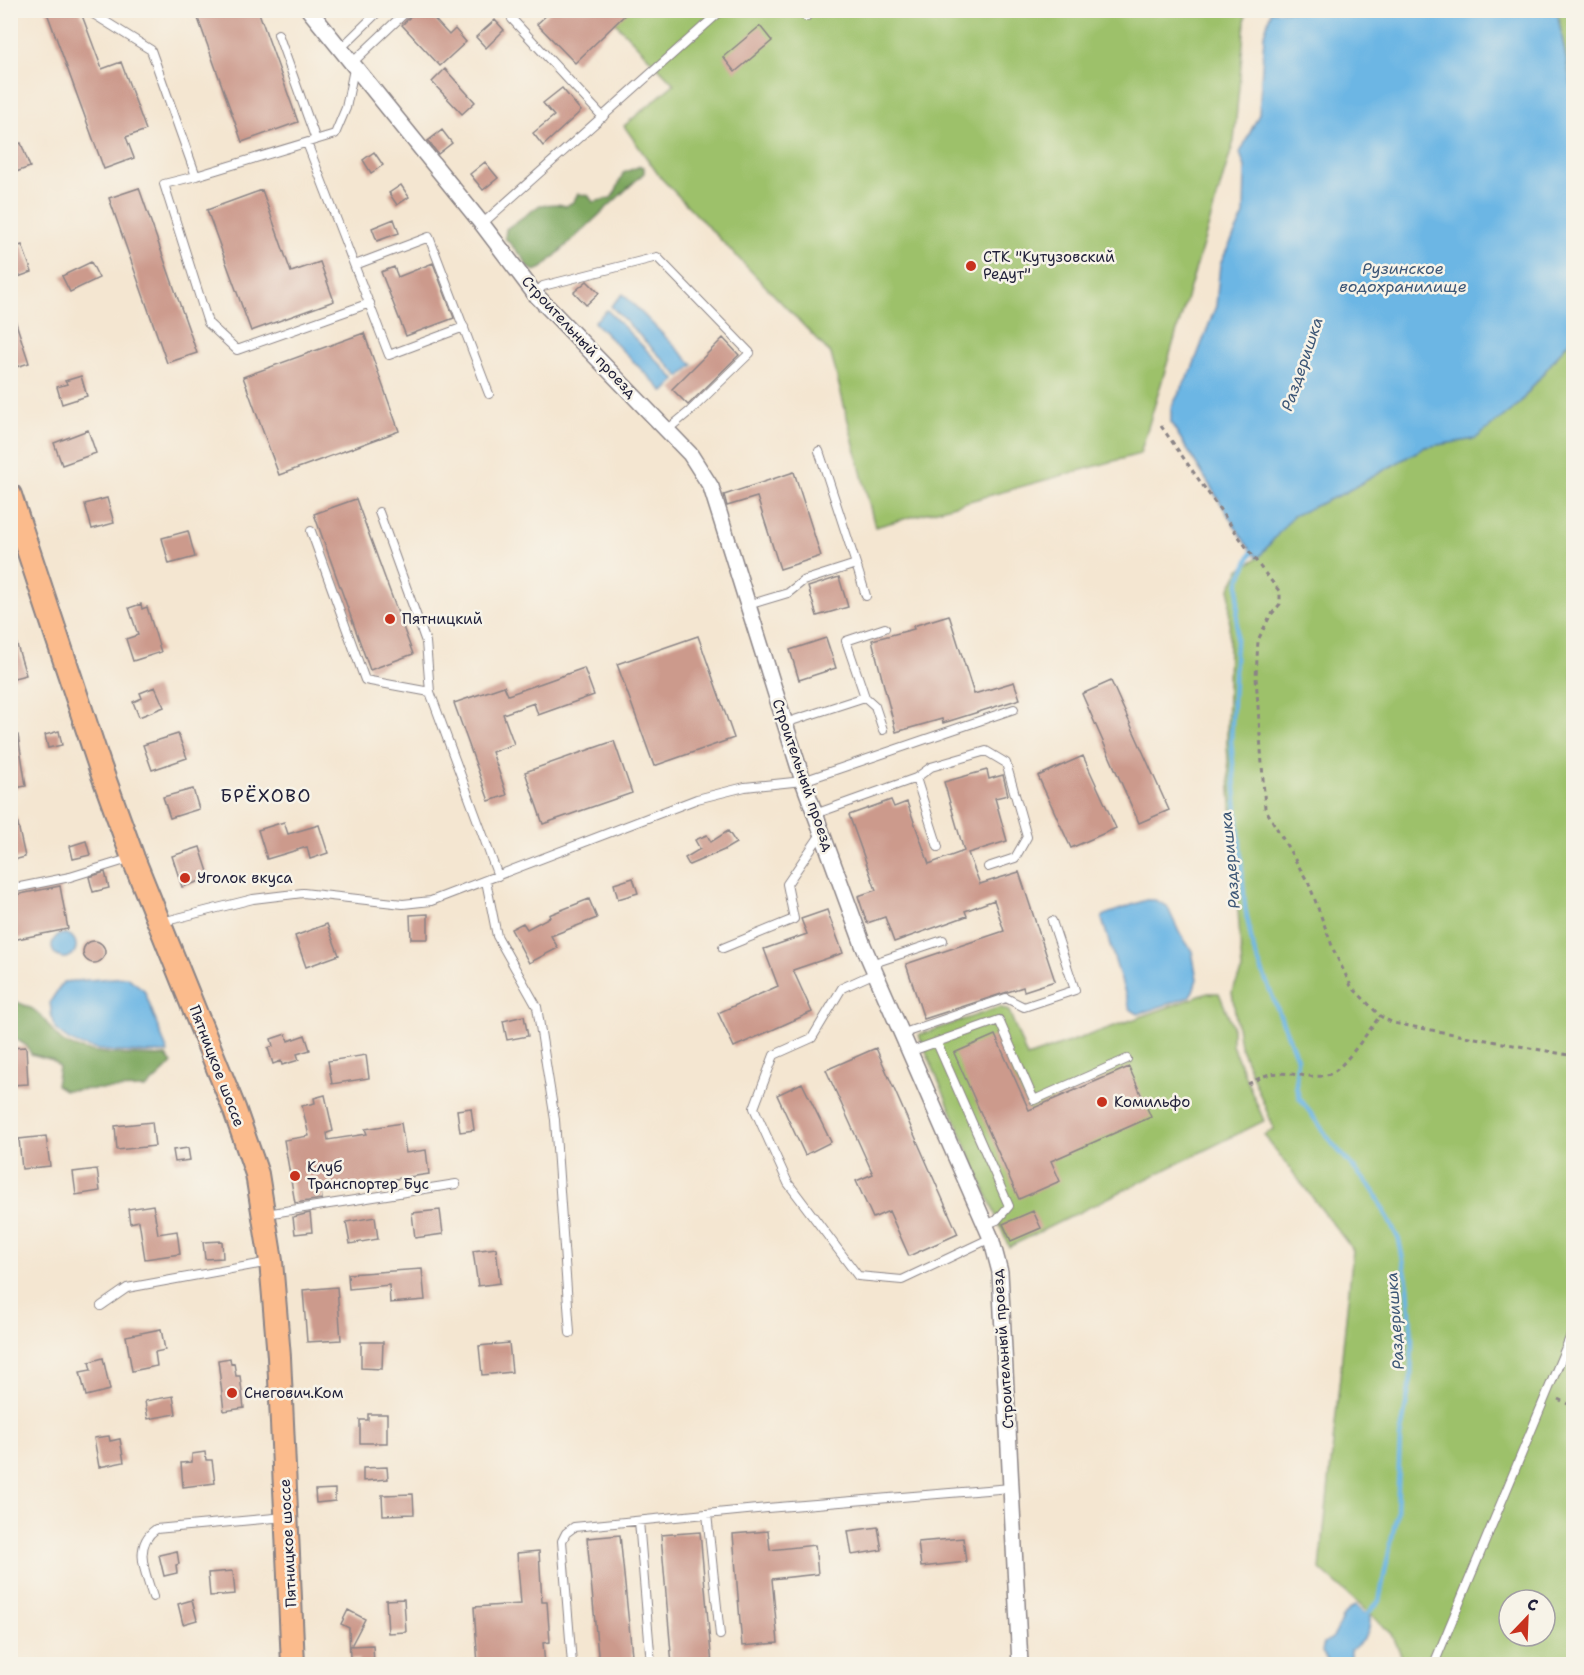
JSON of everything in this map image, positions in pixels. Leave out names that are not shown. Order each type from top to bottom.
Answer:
[{"type":"main road","name":"Пятницкое шоссе","points":[[10,495],[18,541],[133,858],[234,1108],[257,1174],[271,1261],[279,1357],[293,1665]]},
{"type":"street","name":"Строительный проезд","points":[[309,10],[352,67],[482,224],[535,294],[690,454],[711,487],[815,814],[873,969],[988,1232],[1000,1272],[1020,1665]]},
{"type":"lane","points":[[87,10],[151,50],[196,176]]},
{"type":"lane","points":[[339,50],[380,10]]},
{"type":"lane","points":[[370,303],[237,350],[207,323],[164,184],[335,134],[346,108],[352,67],[408,10]]},
{"type":"lane","points":[[482,224],[722,10]]},
{"type":"lane","points":[[512,19],[603,117]]},
{"type":"lane","points":[[278,34],[316,140]]},
{"type":"lane","points":[[307,143],[389,355],[464,327]]},
{"type":"lane","points":[[355,266],[429,237],[489,394]]},
{"type":"lane","points":[[535,294],[543,286],[657,257],[750,353],[667,430]]},
{"type":"lane","points":[[819,451],[866,596]]},
{"type":"lane","points":[[379,512],[426,642],[430,692],[498,876]]},
{"type":"lane","points":[[311,531],[365,680],[430,692]]},
{"type":"lane","points":[[748,605],[788,592],[803,581],[856,564]]},
{"type":"lane","points":[[883,730],[875,706],[865,697],[846,641],[885,628]]},
{"type":"lane","points":[[785,723],[865,697]]},
{"type":"lane","points":[[160,922],[253,899],[303,893],[403,904],[431,901],[697,799],[745,787],[803,781],[1014,709]]},
{"type":"lane","points":[[815,814],[916,778],[931,767],[986,751],[1006,763],[1027,837],[1015,858],[988,867]]},
{"type":"lane","points":[[916,778],[938,847]]},
{"type":"lane","points":[[723,948],[794,919],[787,884],[822,832]]},
{"type":"lane","points":[[10,889],[70,877],[133,858]]},
{"type":"lane","points":[[486,881],[497,936],[537,1006],[555,1120],[570,1333]]},
{"type":"lane","points":[[902,1034],[1006,998],[1024,1007],[1075,990],[1052,921]]},
{"type":"lane","points":[[937,1042],[1009,1206],[988,1232],[902,1280],[858,1276],[789,1183],[754,1108],[774,1055],[812,1038],[842,988],[873,969],[943,940]]},
{"type":"lane","points":[[909,1052],[999,1020],[1034,1100],[1126,1059]]},
{"type":"lane","points":[[264,1214],[456,1184]]},
{"type":"lane","points":[[101,1306],[127,1288],[271,1261]]},
{"type":"lane","points":[[1434,1665],[1545,1392],[1574,1328]]},
{"type":"lane","points":[[572,1665],[562,1541],[566,1533],[574,1527],[1011,1488]]},
{"type":"lane","points":[[707,1514],[720,1635]]},
{"type":"lane","points":[[153,1597],[141,1557],[142,1545],[148,1534],[156,1529],[286,1517]]},
{"type":"lane","points":[[639,1521],[651,1665]]},
{"type":"path","points":[[1161,426],[1260,568],[1280,592],[1280,604],[1270,616],[1258,640],[1256,677],[1265,808],[1309,884],[1334,951],[1351,986],[1380,1017],[1393,1023],[1574,1056]]},
{"type":"path","points":[[1248,1084],[1268,1074],[1286,1073],[1305,1076],[1331,1074],[1380,1017]]},
{"type":"path","points":[[1545,1392],[1574,1407]]},
{"type":"green space","name":"СТК \"Кутузовский Редут\"","points":[[604,11],[1246,11],[1234,141],[1140,454],[875,527],[831,354],[660,177],[624,126],[674,84]]},
{"type":"green space","points":[[1557,11],[1573,11],[1573,95]]},
{"type":"green space","points":[[640,166],[644,167],[644,173],[542,268],[535,271],[527,267],[524,259],[505,238],[506,229],[540,205],[566,206],[573,202],[578,194],[588,195],[593,202],[611,198],[623,173]]},
{"type":"green space","points":[[1573,336],[1573,1664],[1405,1664],[1392,1634],[1320,1569],[1353,1250],[1264,1135],[1274,1129],[1240,1046],[1232,992],[1242,970],[1227,744],[1230,588],[1240,569],[1258,558],[1292,516],[1344,493],[1425,447],[1475,438],[1518,405]]},
{"type":"green space","name":"Комильфо","points":[[1208,993],[1219,993],[1232,1025],[1232,1045],[1264,1121],[1009,1247],[919,1035],[1000,1007],[1009,1011],[1027,1057]]},
{"type":"green space","points":[[10,997],[38,1013],[62,1041],[71,1046],[112,1054],[166,1056],[172,1063],[147,1088],[64,1090],[56,1085],[59,1067],[53,1060],[31,1054],[27,1046],[11,1036]]},
{"type":"water","name":"Рузинское водохранилище","points":[[1271,11],[1557,11],[1573,95],[1573,336],[1518,405],[1475,439],[1425,447],[1344,493],[1293,516],[1258,558],[1246,544],[1171,423],[1171,408],[1192,369],[1216,306],[1220,264],[1244,215],[1245,167],[1240,153],[1259,114],[1264,36]]},
{"type":"water","points":[[623,294],[693,365],[680,377],[611,306]]},
{"type":"water","points":[[607,310],[676,380],[664,392],[594,322]]},
{"type":"water","points":[[1146,900],[1155,900],[1167,906],[1179,932],[1192,951],[1197,979],[1189,997],[1138,1014],[1130,1009],[1102,919],[1104,915]]},
{"type":"water","points":[[64,934],[69,935],[75,941],[75,951],[69,957],[64,958],[59,957],[53,951],[52,946],[53,941],[59,935]]},
{"type":"water","points":[[127,977],[144,990],[168,1053],[105,1051],[89,1048],[74,1043],[62,1035],[54,1025],[50,1002],[63,982]]},
{"type":"water","points":[[1355,1606],[1370,1617],[1370,1623],[1365,1636],[1351,1650],[1354,1664],[1330,1664],[1322,1652],[1324,1643],[1332,1638],[1342,1618]]},
{"type":"building","points":[[46,10],[80,10],[102,69],[121,62],[146,130],[126,137],[134,158],[104,169]]},
{"type":"building","points":[[195,10],[258,10],[298,122],[242,142]]},
{"type":"building","points":[[417,10],[426,10],[449,35],[455,29],[466,42],[440,66],[402,25]]},
{"type":"building","points":[[552,10],[630,10],[575,63],[537,24]]},
{"type":"building","points":[[495,20],[504,30],[486,48],[476,37]]},
{"type":"building","points":[[760,26],[772,41],[735,72],[723,57]]},
{"type":"building","points":[[445,69],[475,102],[462,114],[432,82]]},
{"type":"building","points":[[562,88],[581,111],[543,146],[533,133],[554,116],[543,103]]},
{"type":"building","points":[[442,130],[452,143],[438,154],[428,141]]},
{"type":"building","points":[[21,143],[30,167],[16,172],[14,167],[10,169],[10,147]]},
{"type":"building","points":[[374,152],[383,165],[371,173],[363,160]]},
{"type":"building","points":[[485,162],[498,178],[483,190],[470,174]]},
{"type":"building","points":[[401,185],[409,197],[397,205],[389,193]]},
{"type":"building","points":[[139,188],[197,353],[167,363],[109,198]]},
{"type":"building","points":[[262,190],[291,272],[320,262],[334,301],[251,331],[207,210]]},
{"type":"building","points":[[394,219],[399,233],[377,241],[372,228]]},
{"type":"building","points":[[22,245],[32,272],[10,280],[10,249]]},
{"type":"building","points":[[91,262],[99,278],[70,292],[62,276]]},
{"type":"building","points":[[433,263],[454,318],[406,336],[381,272],[394,267],[398,277]]},
{"type":"building","points":[[587,281],[599,293],[586,305],[574,292]]},
{"type":"building","points":[[10,314],[13,314],[29,363],[10,369]]},
{"type":"building","points":[[364,333],[399,431],[279,475],[243,377]]},
{"type":"building","points":[[723,338],[739,355],[688,405],[672,389]]},
{"type":"building","points":[[81,376],[87,396],[62,404],[57,387],[67,384],[65,381]]},
{"type":"building","points":[[88,430],[96,453],[62,465],[54,443]]},
{"type":"building","points":[[794,472],[821,556],[780,569],[757,497],[727,506],[724,495]]},
{"type":"building","points":[[107,498],[114,523],[92,529],[85,504]]},
{"type":"building","points":[[356,499],[413,654],[370,670],[314,514]]},
{"type":"building","points":[[188,531],[195,557],[169,564],[162,538]]},
{"type":"building","points":[[839,577],[848,607],[817,616],[808,587]]},
{"type":"building","points":[[141,604],[142,609],[147,607],[161,652],[133,661],[126,639],[138,635],[129,608]]},
{"type":"building","points":[[949,615],[974,694],[1014,682],[1020,699],[943,723],[942,719],[896,732],[872,640],[914,629],[913,626]]},
{"type":"building","points":[[10,635],[14,635],[26,675],[10,679]]},
{"type":"building","points":[[698,636],[734,738],[654,766],[617,664]]},
{"type":"building","points":[[826,638],[836,668],[799,680],[790,650]]},
{"type":"building","points":[[584,668],[594,695],[538,715],[534,703],[503,714],[514,744],[492,752],[507,795],[489,801],[454,703],[504,686],[508,695]]},
{"type":"building","points":[[1111,681],[1169,810],[1139,823],[1082,694]]},
{"type":"building","points":[[155,687],[164,707],[139,717],[133,702],[142,698],[140,693]]},
{"type":"building","points":[[59,731],[62,745],[48,748],[45,735]]},
{"type":"building","points":[[178,734],[187,758],[152,770],[143,745]]},
{"type":"building","points":[[18,735],[26,786],[10,789],[10,736]]},
{"type":"building","points":[[614,741],[632,793],[543,824],[525,772]]},
{"type":"building","points":[[1083,756],[1116,828],[1071,848],[1038,776]]},
{"type":"building","points":[[987,770],[989,779],[1003,775],[1008,795],[995,798],[1007,841],[968,853],[980,884],[1019,872],[1055,981],[1024,991],[1023,987],[924,1019],[906,964],[1004,931],[994,900],[965,911],[967,916],[894,942],[885,917],[867,923],[858,896],[876,890],[849,815],[891,800],[894,807],[907,802],[929,864],[964,851],[944,782]]},
{"type":"building","points":[[193,789],[199,809],[170,818],[163,797]]},
{"type":"building","points":[[16,816],[25,857],[10,861],[10,817]]},
{"type":"building","points":[[284,822],[288,834],[319,825],[328,853],[310,859],[307,847],[267,859],[258,830]]},
{"type":"building","points":[[728,831],[736,843],[689,865],[685,858],[700,849],[695,840],[707,835],[711,842]]},
{"type":"building","points":[[86,841],[90,855],[73,859],[70,846]]},
{"type":"building","points":[[200,847],[210,878],[182,887],[172,856]]},
{"type":"building","points":[[105,872],[109,888],[93,892],[89,877]]},
{"type":"building","points":[[633,878],[638,893],[618,899],[614,884]]},
{"type":"building","points":[[60,886],[68,929],[12,940],[10,896]]},
{"type":"building","points":[[589,899],[597,918],[551,936],[558,948],[529,963],[511,929],[523,923],[527,929],[550,917],[549,915]]},
{"type":"building","points":[[827,910],[843,953],[793,970],[812,1012],[734,1047],[718,1013],[778,986],[764,949],[807,934],[801,919]]},
{"type":"building","points":[[428,914],[428,939],[411,939],[410,915]]},
{"type":"building","points":[[327,924],[339,955],[306,967],[295,936]]},
{"type":"building","points":[[94,941],[102,944],[105,952],[102,960],[94,963],[86,960],[83,952],[86,944]]},
{"type":"building","points":[[524,1016],[528,1036],[507,1040],[503,1021]]},
{"type":"building","points":[[286,1034],[288,1041],[305,1035],[310,1050],[297,1054],[299,1060],[282,1065],[281,1061],[273,1064],[268,1048],[273,1046],[271,1039]]},
{"type":"building","points":[[995,1035],[1029,1110],[1129,1067],[1151,1117],[1051,1161],[1060,1181],[1019,1199],[954,1053]]},
{"type":"building","points":[[26,1047],[28,1084],[10,1085],[10,1048]]},
{"type":"building","points":[[876,1048],[958,1234],[909,1256],[889,1211],[873,1218],[856,1181],[873,1174],[826,1070]]},
{"type":"building","points":[[366,1055],[369,1078],[332,1084],[328,1061]]},
{"type":"building","points":[[802,1083],[831,1142],[805,1155],[777,1095]]},
{"type":"building","points":[[325,1095],[333,1131],[327,1133],[328,1140],[367,1134],[365,1129],[401,1123],[406,1153],[426,1150],[429,1174],[321,1190],[322,1199],[295,1203],[284,1140],[309,1136],[302,1106],[315,1103],[314,1098]]},
{"type":"building","points":[[471,1108],[474,1130],[460,1132],[457,1110]]},
{"type":"building","points":[[152,1122],[155,1146],[117,1150],[115,1126]]},
{"type":"building","points":[[46,1136],[50,1166],[22,1169],[19,1139]]},
{"type":"building","points":[[188,1148],[190,1160],[175,1162],[173,1150]]},
{"type":"building","points":[[97,1169],[100,1191],[76,1195],[73,1172]]},
{"type":"building","points":[[153,1205],[158,1234],[177,1231],[180,1254],[145,1259],[139,1221],[130,1223],[128,1209]]},
{"type":"building","points":[[440,1210],[443,1234],[415,1238],[412,1213]]},
{"type":"building","points":[[1033,1211],[1041,1228],[1011,1241],[1003,1224]]},
{"type":"building","points":[[310,1213],[312,1232],[295,1234],[293,1217]]},
{"type":"building","points":[[375,1217],[378,1239],[350,1244],[346,1222]]},
{"type":"building","points":[[222,1241],[223,1258],[205,1259],[203,1242]]},
{"type":"building","points":[[496,1248],[500,1283],[478,1286],[473,1251]]},
{"type":"building","points":[[422,1269],[425,1300],[390,1303],[389,1285],[349,1289],[348,1274]]},
{"type":"building","points":[[337,1287],[341,1340],[307,1342],[303,1290]]},
{"type":"building","points":[[161,1329],[165,1350],[155,1352],[157,1366],[132,1371],[126,1336]]},
{"type":"building","points":[[361,1342],[383,1342],[382,1369],[361,1368]]},
{"type":"building","points":[[509,1343],[512,1372],[482,1375],[479,1346]]},
{"type":"building","points":[[103,1358],[110,1390],[86,1396],[80,1372],[91,1370],[89,1362]]},
{"type":"building","name":"Снегович.Ком","points":[[230,1358],[231,1364],[234,1363],[236,1376],[240,1376],[244,1408],[224,1411],[218,1360]]},
{"type":"building","points":[[173,1396],[176,1414],[148,1419],[145,1401]]},
{"type":"building","points":[[368,1414],[387,1414],[387,1443],[360,1443],[360,1420],[368,1420]]},
{"type":"building","points":[[109,1436],[110,1441],[120,1439],[124,1462],[99,1467],[94,1438]]},
{"type":"building","points":[[205,1452],[206,1460],[212,1460],[215,1483],[183,1487],[181,1463],[192,1462],[192,1454]]},
{"type":"building","points":[[387,1467],[388,1479],[363,1481],[363,1468]]},
{"type":"building","points":[[335,1489],[335,1501],[316,1503],[315,1490]]},
{"type":"building","points":[[413,1494],[414,1514],[383,1515],[382,1495]]},
{"type":"building","points":[[878,1527],[882,1550],[852,1555],[848,1531]]},
{"type":"building","points":[[768,1531],[770,1550],[815,1545],[818,1574],[772,1579],[778,1643],[742,1646],[733,1534]]},
{"type":"building","points":[[700,1532],[712,1665],[672,1665],[661,1535]]},
{"type":"building","points":[[620,1535],[633,1665],[599,1665],[587,1538]]},
{"type":"building","points":[[963,1538],[966,1562],[921,1567],[918,1542]]},
{"type":"building","points":[[177,1551],[179,1564],[176,1565],[177,1573],[164,1576],[159,1555]]},
{"type":"building","points":[[539,1551],[542,1602],[547,1602],[550,1642],[543,1643],[545,1665],[478,1665],[474,1607],[521,1604],[517,1553]]},
{"type":"building","points":[[233,1571],[235,1594],[210,1596],[208,1573]]},
{"type":"building","points":[[404,1599],[406,1632],[388,1633],[386,1600]]},
{"type":"building","points":[[192,1600],[197,1620],[183,1624],[178,1604]]},
{"type":"building","points":[[348,1610],[365,1619],[351,1646],[373,1645],[374,1665],[359,1665],[359,1659],[350,1659],[349,1628],[341,1624]]},
{"type":"waterway","name":"Раздеришка","points":[[1254,547],[1239,581],[1231,740],[1245,907],[1253,948],[1297,1058],[1296,1086],[1299,1097],[1332,1143],[1374,1191],[1399,1240],[1408,1286],[1412,1341],[1411,1378],[1400,1438],[1397,1513],[1379,1601],[1365,1617]]},
{"type":"place","name":"СТК \"Кутузовский Редут\"","points":[[971,266]]},
{"type":"place","name":"Пятницкий","points":[[390,619]]},
{"type":"place","name":"Уголок вкуса","points":[[185,878]]},
{"type":"place","name":"Комильфо","points":[[1102,1102]]},
{"type":"place","name":"Клуб Транспортер Бус","points":[[295,1176]]},
{"type":"place","name":"Снегович.Ком","points":[[232,1393]]},
{"type":"district","name":"БРЁХОВО","points":[[266,796]]}]
